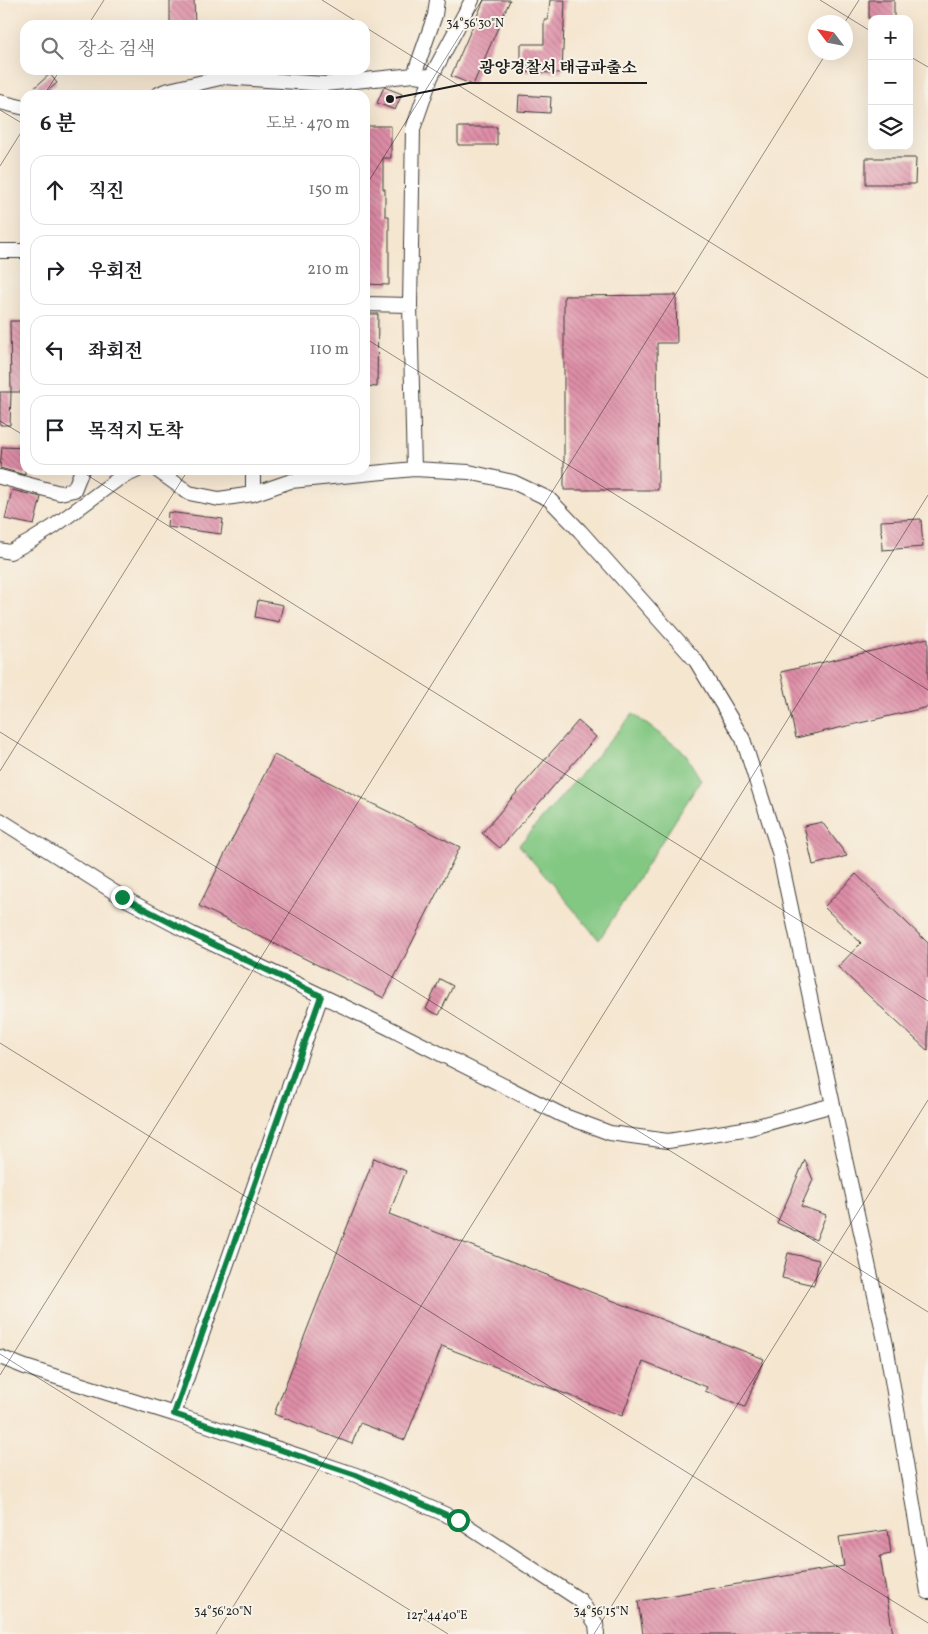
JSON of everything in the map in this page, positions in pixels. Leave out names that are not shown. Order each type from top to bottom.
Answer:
[{"type":"street","points":[[414,74],[434,15],[436,0]]},
{"type":"street","points":[[414,469],[410,305],[413,129],[431,77],[472,0]]},
{"type":"street","points":[[169,90],[224,76],[325,84],[414,74],[431,77]]},
{"type":"street","points":[[0,102],[20,107]]},
{"type":"street","points":[[0,251],[20,251]]},
{"type":"street","points":[[370,304],[410,305]]},
{"type":"street","points":[[370,473],[414,469],[469,472],[513,482],[549,499],[696,661],[743,739],[779,852],[886,1345],[928,1592]]},
{"type":"street","points":[[0,477],[60,493],[74,490],[80,475]]},
{"type":"street","points":[[0,550],[10,552],[29,542],[53,527],[118,479],[127,475]]},
{"type":"street","points":[[164,475],[190,493],[219,498],[253,494],[291,481],[352,475]]},
{"type":"street","points":[[253,475],[253,494]]},
{"type":"street","points":[[0,820],[122,897],[192,934],[562,1115],[610,1133],[668,1141],[750,1128],[833,1105]]},
{"type":"street","points":[[174,1414],[321,996]]},
{"type":"street","points":[[0,1357],[25,1367],[174,1414],[356,1475],[458,1520],[580,1600],[596,1624],[597,1634]]},
{"type":"green space","points":[[633,714],[684,752],[701,780],[599,940],[519,845]]},
{"type":"building","points":[[194,0],[195,20],[170,20],[170,1]]},
{"type":"building","points":[[484,0],[510,0],[473,85],[451,76]]},
{"type":"building","points":[[550,0],[565,0],[562,73],[521,72],[521,44],[544,44],[544,20],[548,20]]},
{"type":"building","points":[[869,0],[894,0],[894,15],[869,15]]},
{"type":"building","points":[[49,75],[57,83],[49,90],[33,89]]},
{"type":"building","points":[[384,87],[402,94],[395,110],[377,103]]},
{"type":"building","points":[[519,95],[551,97],[550,113],[518,111]]},
{"type":"building","points":[[370,126],[391,126],[391,158],[383,158],[385,216],[389,216],[389,285],[370,284]]},
{"type":"building","points":[[458,127],[497,127],[497,145],[458,145]]},
{"type":"building","points":[[866,158],[916,158],[915,184],[866,184]]},
{"type":"building","points":[[676,295],[677,343],[657,343],[658,490],[564,490],[564,296]]},
{"type":"building","points":[[370,314],[378,314],[377,387],[370,386]]},
{"type":"building","points":[[10,321],[20,321],[20,392],[11,392]]},
{"type":"building","points":[[0,392],[11,392],[10,425],[0,425]]},
{"type":"building","points":[[2,447],[20,448],[20,474],[0,468]]},
{"type":"building","points":[[12,490],[41,497],[34,525],[5,519]]},
{"type":"building","points":[[168,512],[223,519],[221,534],[167,527]]},
{"type":"building","points":[[921,519],[923,547],[882,550],[881,521]]},
{"type":"building","points":[[258,600],[283,605],[279,622],[255,617]]},
{"type":"building","points":[[928,638],[928,707],[796,738],[781,672]]},
{"type":"building","points":[[578,721],[596,737],[500,848],[482,833]]},
{"type":"building","points":[[274,755],[460,847],[384,998],[199,906]]},
{"type":"building","points":[[822,822],[847,856],[813,865],[804,826]]},
{"type":"building","points":[[856,874],[928,943],[928,1051],[838,967],[861,943],[824,907]]},
{"type":"building","points":[[440,979],[453,986],[439,1015],[426,1009]]},
{"type":"building","points":[[374,1158],[406,1171],[389,1214],[764,1359],[745,1407],[705,1391],[707,1387],[643,1362],[622,1416],[442,1346],[405,1440],[360,1423],[352,1444],[274,1414]]},
{"type":"building","points":[[805,1160],[813,1180],[801,1206],[826,1215],[816,1240],[777,1223]]},
{"type":"building","points":[[788,1253],[819,1260],[814,1285],[782,1278]]},
{"type":"building","points":[[888,1530],[891,1554],[880,1556],[893,1634],[643,1634],[638,1601],[844,1566],[839,1537]]},
{"type":"place","name":"광양경찰서 태금파출소","points":[[390,99]]},
{"type":"route","points":[[122,897],[192,934],[321,996],[174,1414],[356,1475],[458,1520]]}]
